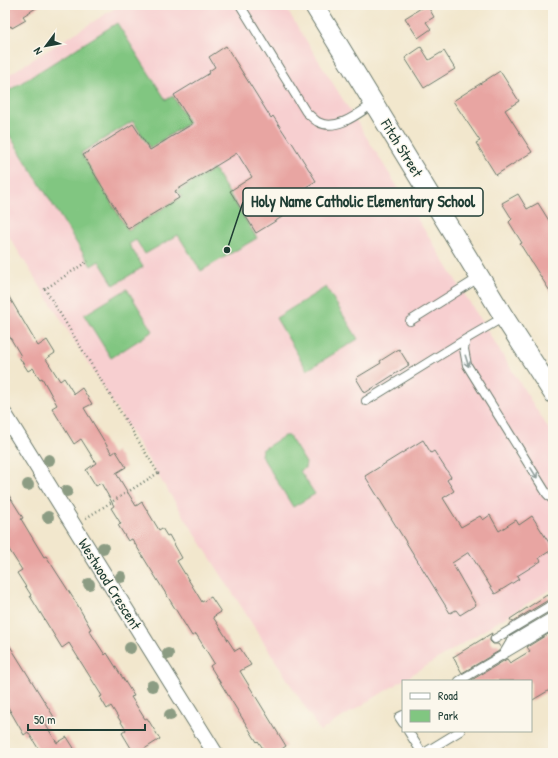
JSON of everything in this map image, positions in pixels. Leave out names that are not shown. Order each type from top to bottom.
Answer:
[{"type":"street","name":"Fitch Street","points":[[314,5],[504,317],[553,393]]},
{"type":"street","name":"Westwood Crescent","points":[[5,415],[216,753]]},
{"type":"lane","points":[[240,5],[306,112],[318,122],[330,125],[340,124],[374,103]]},
{"type":"lane","points":[[410,321],[481,277]]},
{"type":"lane","points":[[366,401],[504,317]]},
{"type":"lane","points":[[466,339],[464,350],[467,365],[547,494],[553,500]]},
{"type":"lane","points":[[495,639],[553,604]]},
{"type":"lane","points":[[504,654],[511,641],[553,616]]},
{"type":"lane","points":[[461,680],[553,625]]},
{"type":"lane","points":[[409,732],[423,753],[458,732]]},
{"type":"path","points":[[74,526],[158,473],[44,289],[88,261]]},
{"type":"shaded area","points":[[120,5],[284,5],[553,436],[553,588],[320,731],[5,230],[5,77]]},
{"type":"green space","points":[[117,23],[166,100],[173,96],[189,123],[150,148],[133,121],[81,153],[128,230],[182,197],[178,191],[214,169],[257,238],[201,271],[178,235],[145,254],[136,240],[129,244],[143,267],[114,285],[99,261],[91,266],[5,128],[5,93]]},
{"type":"green space","points":[[326,287],[358,339],[307,370],[276,318]]},
{"type":"green space","points":[[127,289],[153,331],[111,358],[84,315]]},
{"type":"green space","points":[[284,436],[289,436],[306,463],[305,468],[300,471],[315,494],[293,507],[261,455],[262,450]]},
{"type":"building","points":[[5,5],[41,5],[23,16],[26,20],[12,28],[11,26],[5,30]]},
{"type":"building","points":[[426,5],[434,17],[426,22],[431,29],[418,38],[405,18]]},
{"type":"building","points":[[226,46],[271,118],[273,116],[290,142],[291,141],[316,181],[288,198],[295,209],[256,233],[230,191],[252,177],[237,153],[175,191],[179,198],[128,229],[83,155],[133,124],[150,150],[192,124],[174,95],[210,73],[209,71],[215,67],[209,57]]},
{"type":"building","points":[[421,47],[429,60],[444,51],[455,69],[424,88],[405,58]]},
{"type":"building","points":[[500,71],[519,101],[505,110],[532,152],[496,175],[476,143],[480,141],[453,101]]},
{"type":"building","points":[[518,194],[527,209],[538,203],[553,227],[553,296],[520,244],[522,243],[509,222],[512,219],[502,203]]},
{"type":"building","points":[[5,290],[38,346],[47,340],[55,353],[46,359],[60,381],[64,378],[74,394],[82,388],[92,404],[84,408],[112,454],[116,451],[126,467],[116,473],[136,506],[142,502],[159,530],[162,528],[167,536],[169,535],[182,558],[177,561],[202,602],[211,597],[221,612],[213,617],[235,651],[240,648],[251,665],[240,671],[286,746],[276,753],[266,753],[258,741],[257,742],[210,666],[214,663],[196,634],[192,636],[132,539],[128,541],[118,525],[121,524],[111,508],[114,506],[101,483],[96,486],[86,470],[96,463],[81,439],[74,444],[52,408],[57,405],[42,378],[40,379],[33,368],[28,371],[19,357],[21,356],[5,329]]},
{"type":"building","points":[[399,349],[409,365],[365,393],[356,378],[381,363],[380,361]]},
{"type":"building","points":[[423,440],[431,453],[434,451],[451,477],[447,480],[454,491],[443,498],[461,527],[480,516],[483,520],[490,515],[499,531],[516,520],[519,525],[532,516],[553,549],[539,558],[541,561],[517,576],[519,579],[495,594],[469,552],[452,563],[476,605],[460,615],[456,610],[450,613],[365,476]]},
{"type":"building","points":[[5,489],[44,557],[46,556],[77,604],[91,629],[89,630],[105,655],[107,653],[134,696],[131,697],[145,719],[147,718],[160,739],[138,753],[134,753],[122,733],[126,730],[111,706],[107,709],[100,697],[102,696],[69,643],[62,648],[17,573],[22,570],[5,543]]},
{"type":"building","points":[[547,595],[550,599],[512,622],[510,619]]},
{"type":"building","points":[[553,631],[553,688],[532,700],[532,680],[472,680],[507,659],[510,663],[530,651],[527,647]]},
{"type":"building","points":[[492,633],[490,641],[493,644],[498,644],[501,648],[499,651],[462,673],[453,657]]},
{"type":"building","points":[[5,638],[54,717],[44,722],[57,743],[67,737],[77,753],[41,753],[28,732],[24,735],[5,702]]},
{"type":"place","name":"Holy Name Catholic Elementary School","points":[[227,250]]}]
